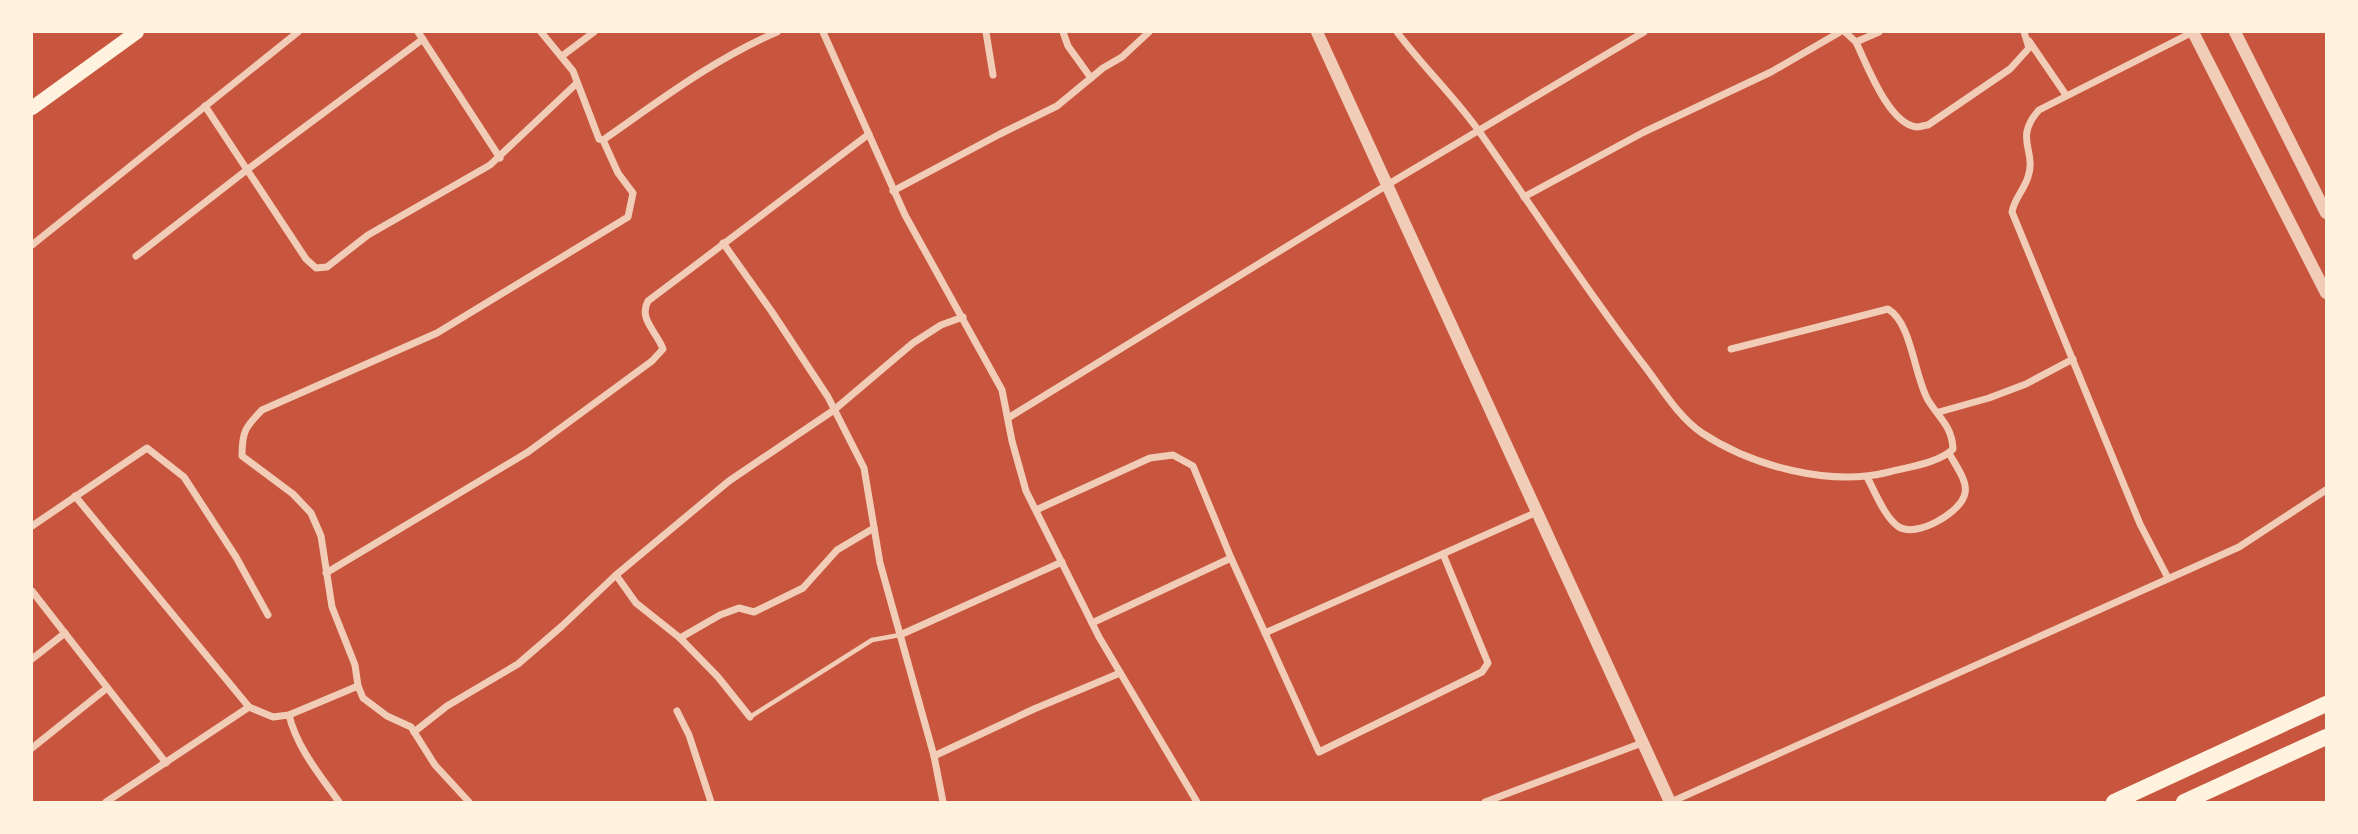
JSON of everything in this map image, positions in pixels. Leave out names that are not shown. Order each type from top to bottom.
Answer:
[{"type":"highway","points":[[2115,803],[2326,704]]},
{"type":"highway","points":[[2184,803],[2326,737]]},
{"type":"main road","points":[[32,108],[137,32]]},
{"type":"street","points":[[32,245],[298,32]]},
{"type":"street","points":[[418,32],[500,158]]},
{"type":"street","points":[[469,803],[435,765],[411,727],[387,716],[363,698],[355,665],[332,607],[321,536],[311,513],[293,494],[242,456],[242,437],[247,425],[262,410],[437,333],[628,217],[633,193],[618,173],[603,140],[599,139],[573,71],[541,32]]},
{"type":"street","points":[[562,56],[594,32]]},
{"type":"street","points":[[603,140],[685,82],[759,39],[778,32]]},
{"type":"street","points":[[823,32],[893,191],[1002,390],[1026,491],[1092,623],[1197,803]]},
{"type":"street","points":[[986,32],[993,75]]},
{"type":"street","points":[[1063,32],[1068,46],[1091,78]]},
{"type":"street","points":[[893,191],[1057,106],[1103,68],[1122,57],[1149,32]]},
{"type":"street","points":[[1317,32],[1671,803],[2239,547],[2326,490]]},
{"type":"street","points":[[1397,32],[1479,131],[1595,302],[1682,415],[1700,432],[1771,466],[1830,478],[1867,477],[1918,464],[1949,453],[1953,445],[1949,429],[1924,392],[1903,328],[1898,318],[1888,309],[1731,349]]},
{"type":"street","points":[[1007,418],[1387,185],[1644,32]]},
{"type":"street","points":[[1524,197],[1644,132],[1771,72],[1842,32],[1856,42],[1887,104],[1906,124],[1917,127],[1928,125],[2010,69],[2029,48],[2024,32]]},
{"type":"street","points":[[1856,42],[1879,32]]},
{"type":"street","points":[[2168,578],[2140,524],[2012,212],[2031,165],[2025,138],[2031,119],[2039,110],[2066,95],[2193,32],[2326,293]]},
{"type":"street","points":[[2235,32],[2326,213]]},
{"type":"street","points":[[136,256],[423,39]]},
{"type":"street","points":[[2028,40],[2035,46],[2066,95]]},
{"type":"street","points":[[205,106],[306,259],[316,268],[327,267],[368,235],[500,158],[577,83]]},
{"type":"street","points":[[326,573],[518,458],[652,361],[663,349],[646,322],[644,309],[648,301],[869,134]]},
{"type":"street","points":[[723,243],[828,397],[864,468],[880,563],[934,756],[943,803]]},
{"type":"street","points":[[414,732],[447,706],[518,664],[616,575],[729,481],[834,410],[913,343],[942,325],[963,317]]},
{"type":"street","points":[[1939,412],[2026,384],[2073,359]]},
{"type":"street","points":[[32,526],[147,448],[184,477],[236,557],[268,615]]},
{"type":"street","points":[[1867,477],[1893,522],[1906,530],[1920,529],[1941,518],[1963,500],[1966,487],[1949,453]]},
{"type":"street","points":[[1036,510],[1150,458],[1172,455],[1193,466],[1231,558],[1319,752],[1482,672],[1489,663],[1443,554]]},
{"type":"street","points":[[75,496],[249,707],[273,717],[289,715],[358,686]]},
{"type":"street","points":[[1265,633],[1537,512]]},
{"type":"street","points":[[680,638],[720,615],[739,608],[754,612],[803,588],[837,550],[874,528]]},
{"type":"street","points":[[1092,623],[1231,558]]},
{"type":"street","points":[[900,635],[1062,562]]},
{"type":"street","points":[[616,575],[636,603],[680,638],[718,677],[750,717]]},
{"type":"street","points":[[32,591],[166,763]]},
{"type":"street","points":[[32,659],[65,634]]},
{"type":"street","points":[[934,756],[1034,709],[1121,673]]},
{"type":"street","points":[[32,748],[107,688]]},
{"type":"street","points":[[106,803],[249,707]]},
{"type":"street","points":[[677,711],[689,735],[711,803]]},
{"type":"street","points":[[289,715],[293,731],[303,750],[339,803]]},
{"type":"street","points":[[1485,803],[1642,743]]},
{"type":"lane","points":[[750,717],[872,640],[900,635]]}]
